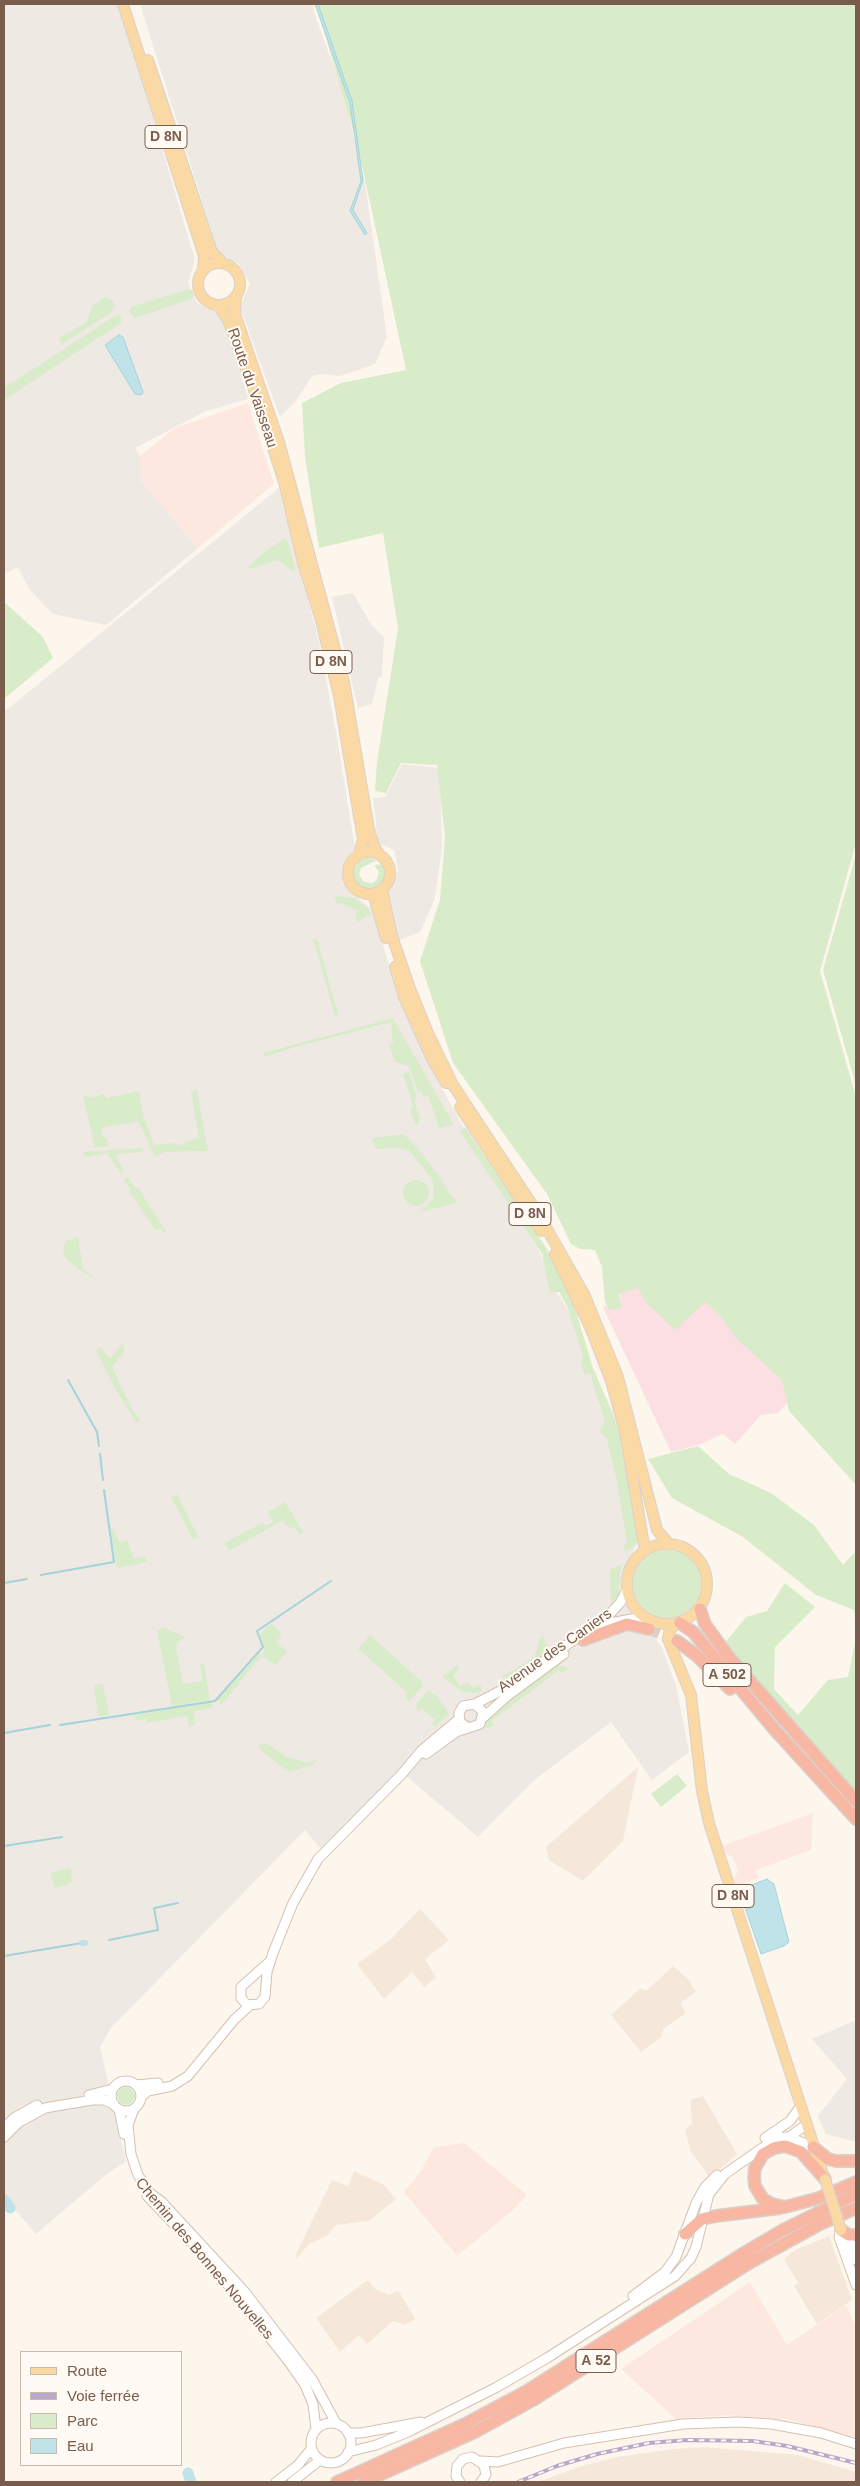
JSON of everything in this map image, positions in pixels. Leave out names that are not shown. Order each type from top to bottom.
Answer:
[{"type":"highway","name":"A 502","points":[[700,1608],[705,1624],[728,1656],[856,1800]]},
{"type":"highway","points":[[584,1640],[627,1624],[648,1623]]},
{"type":"highway","name":"A 502","points":[[677,1623],[693,1632],[774,1729],[856,1819]]},
{"type":"highway","points":[[677,1642],[696,1655],[774,1729]]},
{"type":"highway","points":[[785,2207],[772,2204],[763,2199],[755,2186],[755,2168],[763,2154],[779,2147],[792,2147],[812,2162],[825,2179]]},
{"type":"highway","points":[[814,2147],[828,2159],[856,2161]]},
{"type":"highway","points":[[685,2234],[702,2219],[785,2207],[819,2198],[856,2182]]},
{"type":"highway","name":"A 52","points":[[337,2482],[467,2423],[527,2391],[775,2235],[856,2194]]},
{"type":"highway","name":"A 52","points":[[364,2482],[477,2431],[534,2400],[749,2263],[812,2228],[856,2208]]},
{"type":"highway","points":[[841,2230],[849,2235],[856,2235]]},
{"type":"main road","name":"D 8N","points":[[123,4],[204,256],[203,271]]},
{"type":"main road","name":"D 8n","points":[[130,4],[212,252],[223,263]]},
{"type":"main road","points":[[223,263],[234,269],[240,280],[239,292],[228,304],[218,305],[207,302],[200,293],[198,281],[203,271],[212,264],[223,263]]},
{"type":"main road","name":"Route du Vaisseau","points":[[236,297],[235,314],[262,390],[293,488],[344,682],[369,830],[374,846],[379,854]]},
{"type":"main road","name":"Route du Vaisseau","points":[[218,305],[228,320],[281,473],[339,696],[363,839],[359,854]]},
{"type":"main road","points":[[372,852],[379,854],[387,862],[390,874],[388,882],[377,892],[359,891],[349,878],[350,865],[359,854],[372,852]]},
{"type":"main road","name":"D 8N","points":[[377,892],[397,953],[428,1033],[454,1085],[539,1215],[585,1296],[618,1378],[657,1530],[670,1544]]},
{"type":"main road","name":"D 8N","points":[[377,892],[404,997],[432,1060],[474,1130],[557,1258],[591,1328],[611,1381],[625,1432],[645,1550]]},
{"type":"main road","points":[[670,1544],[687,1549],[700,1560],[704,1567],[707,1589],[700,1608],[691,1617],[677,1623],[648,1623],[631,1602],[627,1590],[629,1571],[635,1559],[645,1550],[652,1546],[670,1544]]},
{"type":"main road","name":"D 8N","points":[[648,1623],[687,1681]]},
{"type":"main road","name":"D 8N","points":[[677,1623],[668,1632],[668,1639],[687,1681],[694,1711],[702,1791],[710,1823],[841,2230]]},
{"type":"street","name":"Avenue des Caniers","points":[[475,1704],[502,1690],[607,1617],[620,1603],[627,1590]]},
{"type":"street","name":"Avenue des Caniers","points":[[484,1716],[506,1697],[584,1640]]},
{"type":"street","points":[[401,1775],[456,1732],[477,1727],[484,1716],[481,1709],[475,1704],[463,1706],[458,1713],[458,1719],[462,1725],[468,1728]]},
{"type":"street","points":[[4,2137],[18,2123],[44,2108],[92,2100],[104,2100],[126,2111],[134,2110],[148,2090],[172,2086],[188,2076],[234,2020],[250,2006],[262,2001],[269,1962],[293,1903],[318,1859],[401,1775],[422,1750],[458,1719]]},
{"type":"street","points":[[4,2128],[14,2118],[38,2104],[103,2094],[122,2082],[129,2081],[136,2084],[149,2085],[171,2080],[185,2071],[230,2018],[241,1998],[241,1987],[269,1962]]},
{"type":"street","points":[[250,1980],[258,1981],[265,1990]]},
{"type":"street","points":[[241,1998],[250,2006]]},
{"type":"street","points":[[136,2084],[142,2096]]},
{"type":"street","points":[[113,2089],[111,2097],[116,2107]]},
{"type":"street","name":"Chemin des Bonnes Nouvelles","points":[[116,2107],[126,2155],[133,2177],[146,2196],[223,2278],[290,2362],[305,2385],[313,2404],[316,2429]]},
{"type":"street","points":[[586,2332],[665,2272],[676,2258],[696,2203],[705,2187],[724,2168],[790,2121],[800,2107]]},
{"type":"street","name":"Chemin des Bonnes Nouvelles","points":[[134,2110],[128,2125],[131,2154],[138,2175],[150,2192],[168,2208],[245,2292],[312,2379],[336,2423]]},
{"type":"street","points":[[790,2121],[806,2125]]},
{"type":"street","points":[[348,2452],[376,2445],[497,2387],[675,2276],[696,2248],[709,2194],[725,2174],[767,2143],[778,2137],[789,2136],[806,2125]]},
{"type":"street","points":[[789,2136],[814,2147]]},
{"type":"street","name":"D 8N","points":[[856,2260],[848,2236],[841,2230],[839,2236],[856,2284]]},
{"type":"street","points":[[348,2433],[361,2433],[428,2420]]},
{"type":"street","points":[[456,2480],[457,2466],[463,2459],[472,2457],[498,2462],[564,2444],[684,2424],[746,2422],[821,2432],[856,2444]]},
{"type":"street","points":[[276,2482],[298,2465],[311,2449],[311,2440],[316,2429],[328,2423],[336,2423],[348,2433],[351,2443],[348,2452],[339,2462],[332,2464],[320,2460],[311,2449]]},
{"type":"street","points":[[666,2428],[738,2427],[773,2430],[820,2437],[856,2449]]},
{"type":"street","points":[[292,2482],[320,2460]]},
{"type":"street","points":[[481,2460],[484,2464],[483,2478]]},
{"type":"street","points":[[483,2478],[498,2462]]},
{"type":"shaded area","points":[[4,4],[118,4],[195,260],[188,283],[197,303],[220,314],[239,364],[248,399],[206,411],[135,448],[140,456],[141,481],[198,548],[106,625],[53,614],[29,589],[18,567],[4,574]]},
{"type":"shaded area","points":[[140,4],[313,4],[314,13],[342,89],[365,183],[387,337],[375,364],[340,376],[320,374],[312,376],[296,401],[280,417],[240,307],[250,284],[239,264],[218,252]]},
{"type":"shaded area","points":[[248,403],[274,484],[198,548],[141,481],[140,456],[175,428]]},
{"type":"shaded area","points":[[279,488],[318,637],[336,732],[355,848],[344,861],[342,869],[359,899],[373,910],[398,997],[426,1059],[461,1123],[539,1251],[556,1291],[567,1308],[590,1364],[640,1539],[626,1565],[621,1589],[662,1648],[676,1686],[689,1752],[652,1780],[611,1722],[537,1778],[478,1837],[406,1776],[327,1856],[305,1830],[111,2028],[100,2047],[126,2161],[103,2177],[36,2234],[4,2197],[4,712]]},
{"type":"shaded area","points":[[353,593],[370,623],[384,637],[382,677],[378,678],[372,704],[358,708],[332,597]]},
{"type":"shaded area","points":[[402,764],[440,768],[442,850],[434,901],[420,932],[399,940],[387,894],[398,870],[394,850],[378,843],[373,798],[385,797]]},
{"type":"shaded area","points":[[618,1287],[708,1291],[731,1312],[794,1395],[778,1413],[761,1415],[735,1444],[723,1434],[698,1445],[671,1452],[603,1307],[621,1299]]},
{"type":"shaded area","points":[[638,1767],[623,1841],[583,1881],[549,1860],[546,1847]]},
{"type":"shaded area","points":[[813,1813],[811,1850],[756,1870],[759,1878],[736,1886],[734,1879],[738,1871],[733,1857],[727,1854],[722,1846]]},
{"type":"shaded area","points":[[420,1909],[449,1940],[425,1959],[436,1978],[424,1987],[412,1972],[384,1999],[357,1964],[390,1940]]},
{"type":"shaded area","points":[[673,1966],[688,1979],[696,1992],[680,2003],[686,2013],[663,2029],[661,2037],[641,2052],[611,2015],[641,1988],[646,1991]]},
{"type":"shaded area","points":[[856,2020],[856,2142],[826,2134],[818,2116],[847,2079],[812,2039]]},
{"type":"shaded area","points":[[703,2096],[737,2154],[710,2178],[690,2150],[685,2130],[692,2123],[690,2100]]},
{"type":"shaded area","points":[[464,2143],[527,2195],[513,2210],[457,2256],[404,2192],[419,2174],[434,2147]]},
{"type":"shaded area","points":[[354,2171],[384,2185],[396,2199],[369,2221],[336,2225],[328,2235],[309,2244],[297,2258],[295,2256],[332,2180],[348,2186]]},
{"type":"shaded area","points":[[829,2236],[852,2300],[817,2324],[794,2286],[798,2283],[784,2259],[795,2250]]},
{"type":"shaded area","points":[[368,2280],[375,2289],[390,2295],[398,2290],[415,2319],[404,2325],[393,2321],[367,2344],[359,2335],[340,2352],[316,2318]]},
{"type":"shaded area","points":[[750,2282],[787,2345],[846,2305],[856,2327],[856,2437],[783,2418],[779,2420],[727,2415],[676,2419],[621,2369]]},
{"type":"shaded area","points":[[704,2447],[798,2455],[856,2472],[856,2482],[538,2482],[582,2466],[617,2457]]},
{"type":"green space","points":[[316,4],[856,4],[856,843],[820,971],[856,1097],[856,1485],[789,1411],[782,1380],[736,1338],[720,1316],[705,1302],[675,1330],[645,1301],[638,1288],[619,1294],[622,1308],[610,1310],[605,1302],[602,1267],[595,1250],[580,1249],[571,1244],[547,1194],[453,1063],[420,961],[440,900],[445,837],[437,765],[401,763],[386,793],[375,791],[377,762],[398,628],[383,533],[319,548],[305,457],[302,403],[341,383],[406,370],[359,151]]},
{"type":"green space","points":[[188,289],[192,290],[194,296],[188,300],[135,318],[129,311],[131,307]]},
{"type":"green space","points":[[106,297],[113,301],[115,307],[109,314],[62,344],[59,338],[87,322],[92,306]]},
{"type":"green space","points":[[118,314],[121,316],[121,323],[4,400],[4,388]]},
{"type":"green space","points":[[286,538],[296,570],[292,571],[278,560],[245,570],[267,550]]},
{"type":"green space","points":[[4,602],[43,637],[53,658],[4,699]]},
{"type":"green space","points":[[856,854],[856,1086],[823,970]]},
{"type":"green space","points":[[367,858],[377,860],[361,868],[359,875],[364,882],[373,883],[377,879],[379,872],[374,865],[382,864],[385,873],[382,885],[370,890],[358,886],[353,873],[359,861]]},
{"type":"green space","points":[[334,897],[354,898],[369,909],[372,918],[368,915],[358,922],[355,918],[357,911],[342,903],[337,904]]},
{"type":"green space","points":[[313,938],[318,941],[338,1015],[335,1016]]},
{"type":"green space","points":[[393,1018],[454,1125],[439,1128],[428,1095],[423,1096],[421,1090],[418,1092],[409,1066],[395,1062],[389,1045],[393,1043],[391,1022],[295,1047],[265,1057],[263,1053]]},
{"type":"green space","points":[[409,1072],[417,1099],[414,1100],[420,1120],[418,1124],[415,1124],[410,1109],[413,1105],[403,1074]]},
{"type":"green space","points":[[197,1090],[208,1151],[165,1152],[155,1157],[138,1121],[101,1128],[103,1137],[106,1138],[109,1146],[95,1148],[83,1096],[93,1097],[104,1094],[107,1098],[139,1091],[144,1118],[154,1145],[177,1143],[178,1145],[199,1138],[191,1092]]},
{"type":"green space","points":[[465,1127],[547,1249],[574,1305],[593,1368],[622,1440],[639,1539],[625,1554],[624,1546],[627,1542],[617,1482],[607,1440],[600,1431],[605,1422],[590,1373],[585,1375],[581,1365],[583,1356],[567,1306],[559,1292],[550,1292],[542,1254],[460,1131]]},
{"type":"green space","points":[[404,1134],[428,1161],[457,1203],[420,1212],[433,1199],[434,1187],[432,1179],[410,1151],[395,1148],[376,1149],[372,1138]]},
{"type":"green space","points":[[143,1148],[143,1152],[118,1154],[117,1157],[124,1171],[121,1173],[107,1153],[86,1157],[83,1152]]},
{"type":"green space","points":[[128,1177],[136,1189],[138,1188],[166,1231],[164,1233],[160,1228],[156,1231],[129,1191],[131,1190],[124,1180]]},
{"type":"green space","points":[[416,1180],[425,1184],[429,1193],[425,1202],[416,1206],[407,1202],[403,1193],[407,1184]]},
{"type":"green space","points":[[78,1236],[83,1269],[93,1276],[92,1278],[67,1260],[63,1250],[66,1240],[73,1240]]},
{"type":"green space","points":[[123,1343],[124,1352],[112,1367],[132,1410],[140,1420],[137,1423],[117,1392],[96,1350],[100,1347],[110,1358]]},
{"type":"green space","points":[[698,1446],[729,1474],[771,1493],[814,1525],[843,1565],[856,1551],[856,1629],[854,1610],[816,1595],[743,1537],[672,1498],[648,1459]]},
{"type":"green space","points":[[177,1494],[198,1537],[193,1539],[171,1497]]},
{"type":"green space","points":[[285,1502],[293,1515],[287,1518],[293,1516],[303,1532],[300,1535],[294,1527],[289,1528],[283,1520],[229,1551],[225,1543],[262,1523],[266,1526],[273,1522],[268,1512]]},
{"type":"green space","points":[[112,1528],[120,1543],[127,1540],[134,1558],[146,1557],[147,1562],[117,1568],[110,1529]]},
{"type":"green space","points":[[660,1550],[674,1550],[686,1555],[696,1565],[701,1577],[701,1591],[696,1603],[686,1613],[674,1618],[660,1618],[648,1613],[638,1603],[633,1591],[633,1577],[638,1565],[648,1555]]},
{"type":"green space","points":[[621,1564],[619,1594],[611,1604],[610,1570]]},
{"type":"green space","points":[[785,1583],[815,1607],[775,1647],[774,1689],[798,1715],[828,1680],[848,1677],[856,1638],[856,1796],[725,1643],[746,1617],[767,1611]]},
{"type":"green space","points":[[272,1624],[282,1635],[276,1642],[287,1652],[275,1665],[261,1656],[222,1704],[217,1700],[259,1654],[262,1656],[265,1648],[259,1637],[266,1627]]},
{"type":"green space","points":[[163,1627],[186,1637],[177,1643],[176,1647],[183,1684],[203,1681],[200,1664],[204,1664],[210,1700],[172,1706],[157,1630]]},
{"type":"green space","points":[[370,1635],[421,1681],[423,1686],[409,1701],[406,1699],[407,1692],[358,1649]]},
{"type":"green space","points":[[543,1636],[548,1647],[545,1655],[505,1681],[502,1676],[534,1658],[540,1639]]},
{"type":"green space","points":[[458,1665],[460,1669],[453,1674],[459,1686],[468,1682],[472,1688],[480,1685],[482,1688],[480,1693],[463,1692],[442,1677]]},
{"type":"green space","points":[[558,1665],[569,1668],[562,1673],[559,1670],[492,1721],[494,1725],[487,1728],[485,1726],[494,1713]]},
{"type":"green space","points":[[103,1684],[109,1715],[98,1716],[94,1685]]},
{"type":"green space","points":[[428,1690],[437,1696],[449,1714],[435,1727],[432,1725],[435,1720],[422,1708],[418,1712],[416,1706]]},
{"type":"green space","points":[[212,1702],[213,1708],[194,1711],[195,1725],[189,1726],[187,1716],[147,1723],[146,1719],[136,1721],[135,1715]]},
{"type":"green space","points":[[266,1743],[287,1757],[307,1763],[317,1760],[311,1766],[288,1772],[260,1749],[259,1745]]},
{"type":"green space","points":[[677,1774],[687,1786],[661,1807],[651,1794]]},
{"type":"green space","points":[[71,1868],[72,1881],[68,1885],[55,1888],[50,1873]]},
{"type":"green space","points":[[122,2087],[130,2087],[135,2092],[133,2103],[122,2105],[117,2100],[117,2092]]},
{"type":"water","points":[[315,4],[318,4],[352,101],[363,180],[353,210],[367,233],[365,235],[350,211],[361,181],[350,103]]},
{"type":"water","points":[[119,335],[123,337],[143,392],[141,395],[135,394],[105,345]]},
{"type":"water","points":[[767,1879],[774,1884],[789,1942],[784,1946],[761,1954],[739,1890]]},
{"type":"waterway","points":[[68,1380],[97,1432],[99,1446]]},
{"type":"waterway","points":[[100,1454],[103,1480]]},
{"type":"waterway","points":[[41,1575],[114,1562],[104,1490]]},
{"type":"waterway","points":[[4,1583],[27,1579]]},
{"type":"waterway","points":[[60,1725],[215,1701],[263,1647],[257,1631],[331,1581]]},
{"type":"waterway","points":[[4,1733],[50,1725]]},
{"type":"waterway","points":[[4,1846],[62,1837]]},
{"type":"waterway","points":[[109,1940],[158,1930],[154,1908],[178,1903]]},
{"type":"waterway","points":[[4,1956],[82,1943]]},
{"type":"waterway","points":[[4,2200],[10,2208]]},
{"type":"waterway","points":[[188,2473],[191,2482]]},
{"type":"tunnel","points":[[649,1629],[677,1641]]},
{"type":"railway","points":[[518,2482],[557,2466],[597,2454],[649,2443],[687,2440],[753,2441],[787,2446],[856,2463]]}]
